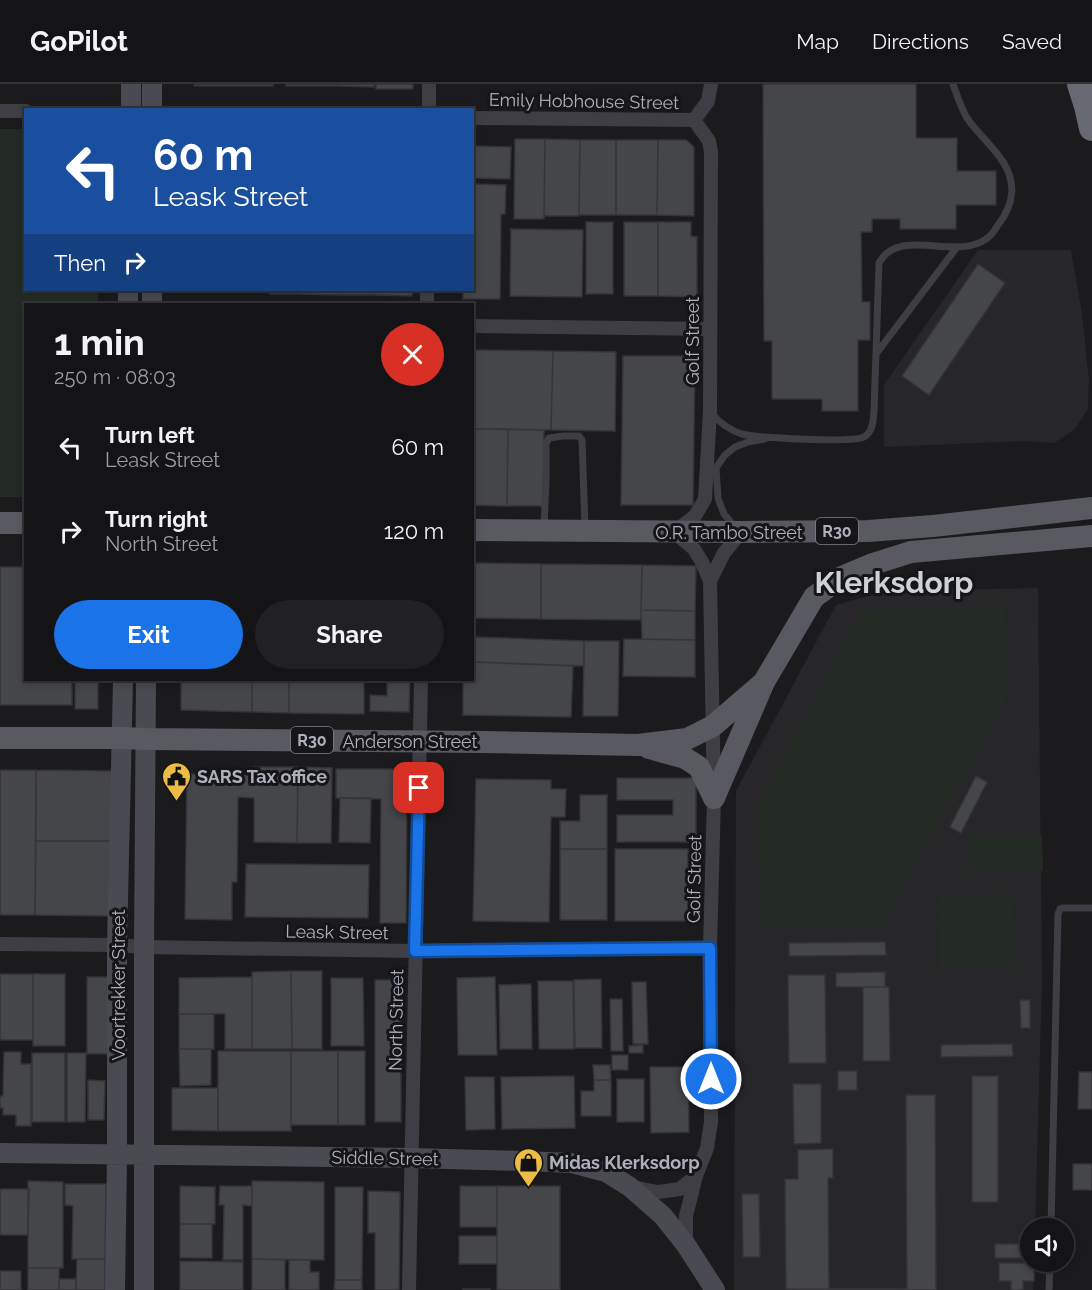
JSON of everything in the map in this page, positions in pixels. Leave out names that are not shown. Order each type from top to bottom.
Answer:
[{"type":"highway","points":[[1080,84],[1092,128]]},
{"type":"main road","name":"O.R. Tambo Street","points":[[474,530],[868,531],[1092,508]]},
{"type":"main road","points":[[0,523],[24,523]]},
{"type":"main road","name":"R30","points":[[764,682],[814,597],[842,577],[911,552],[1092,536]]},
{"type":"main road","points":[[714,798],[764,682]]},
{"type":"main road","name":"Anderson Street","points":[[0,738],[638,745],[687,739],[713,726],[764,682]]},
{"type":"main road","points":[[638,745],[685,758],[699,767],[714,798]]},
{"type":"street","points":[[131,84],[131,108]]},
{"type":"street","points":[[152,84],[152,108]]},
{"type":"street","points":[[429,84],[429,108]]},
{"type":"street","points":[[694,120],[708,101],[711,84]]},
{"type":"street","points":[[0,111],[24,111]]},
{"type":"street","name":"Emily Hobhouse Street","points":[[474,118],[694,120]]},
{"type":"street","name":"Golf Street","points":[[686,1245],[686,1216],[696,1176],[707,1148],[711,1122],[710,948],[714,798],[710,581],[694,549],[674,532],[695,516],[705,499],[710,411],[711,152],[709,141],[694,120]]},
{"type":"street","points":[[474,326],[710,329]]},
{"type":"street","name":"Golf Street","points":[[710,581],[724,553],[741,532]]},
{"type":"street","name":"Voortrekker Street","points":[[115,1290],[117,945],[123,681]]},
{"type":"street","name":"Voortrekker Street","points":[[144,1290],[146,681]]},
{"type":"street","name":"North Street","points":[[409,1290],[421,681]]},
{"type":"street","name":"Leask Street","points":[[0,944],[415,951],[710,948]]},
{"type":"street","name":"Siddle Street","points":[[0,1153],[412,1158],[572,1163],[606,1172],[630,1187],[663,1216],[686,1245],[715,1290]]},
{"type":"street","points":[[630,1187],[658,1192],[680,1189],[696,1176]]},
{"type":"lane","points":[[710,411],[721,424],[731,430],[776,438],[850,440],[865,436],[871,430],[879,263],[882,257],[887,252],[902,246],[957,247],[986,240],[1005,216],[1010,202],[1012,191],[1010,180],[1001,158],[966,117],[953,84]]},
{"type":"lane","points":[[876,354],[957,247]]},
{"type":"lane","points":[[544,531],[547,440],[563,436],[579,436],[582,440],[585,531]]},
{"type":"lane","points":[[741,532],[724,514],[718,498],[716,468],[725,455],[735,447],[748,442],[776,438]]},
{"type":"lane","points":[[1051,1218],[1058,914],[1062,908],[1092,908]]},
{"type":"lane","points":[[1049,1290],[1050,1272]]},
{"type":"shaded area","points":[[0,129],[24,129],[24,291],[98,291],[98,303],[24,303],[24,497],[0,497]]},
{"type":"shaded area","points":[[978,250],[1071,250],[1082,314],[1089,379],[1088,409],[1075,429],[1054,443],[1025,441],[884,447],[884,385]]},
{"type":"shaded area","points":[[1038,588],[1042,982],[1035,1218],[1020,1218],[1020,1272],[1034,1272],[1033,1290],[734,1290],[736,791],[836,605],[886,591]]},
{"type":"shaded area","points":[[1004,605],[1009,692],[881,927],[760,928],[757,804],[862,611]]},
{"type":"shaded area","points":[[1042,835],[1043,871],[968,872],[967,836]]},
{"type":"shaded area","points":[[1013,894],[1014,930],[1007,931],[1014,931],[1015,967],[940,969],[938,895]]},
{"type":"building","points":[[194,84],[273,84],[273,86],[194,86]]},
{"type":"building","points":[[286,84],[340,84],[340,86],[286,86]]},
{"type":"building","points":[[340,84],[374,84],[374,87],[340,86]]},
{"type":"building","points":[[376,84],[413,84],[413,89],[376,89]]},
{"type":"building","points":[[763,84],[916,84],[916,138],[957,138],[957,171],[996,171],[996,205],[956,205],[956,229],[900,229],[900,219],[872,219],[872,232],[861,232],[862,302],[870,302],[870,340],[858,340],[858,411],[822,411],[822,399],[772,399],[772,341],[764,341]]},
{"type":"building","points":[[515,139],[545,139],[544,219],[514,219]]},
{"type":"building","points":[[545,139],[580,140],[579,216],[544,216]]},
{"type":"building","points":[[580,140],[616,140],[616,215],[579,215]]},
{"type":"building","points":[[616,140],[658,140],[657,215],[616,215]]},
{"type":"building","points":[[658,140],[686,140],[694,147],[694,216],[657,215]]},
{"type":"building","points":[[475,146],[511,147],[510,179],[474,178]]},
{"type":"building","points":[[474,184],[506,185],[505,214],[501,214],[500,299],[463,299],[463,291],[474,291]]},
{"type":"building","points":[[586,222],[613,222],[613,294],[586,294]]},
{"type":"building","points":[[624,222],[658,222],[658,296],[624,296]]},
{"type":"building","points":[[658,222],[691,222],[691,236],[697,237],[697,297],[658,296]]},
{"type":"building","points":[[511,229],[583,230],[582,297],[510,296]]},
{"type":"building","points":[[978,264],[1005,283],[929,395],[902,376]]},
{"type":"building","points":[[270,291],[299,291],[299,294],[270,294]]},
{"type":"building","points":[[299,291],[338,291],[338,295],[299,294]]},
{"type":"building","points":[[338,291],[374,291],[374,295],[338,295]]},
{"type":"building","points":[[374,291],[412,291],[412,296],[374,295]]},
{"type":"building","points":[[474,350],[553,351],[551,430],[474,429]]},
{"type":"building","points":[[553,351],[616,352],[615,431],[551,430]]},
{"type":"building","points":[[623,356],[695,356],[693,505],[621,505]]},
{"type":"building","points":[[474,429],[508,429],[507,506],[474,505]]},
{"type":"building","points":[[508,429],[544,430],[543,506],[507,506]]},
{"type":"building","points":[[474,563],[541,564],[541,619],[474,618]]},
{"type":"building","points":[[541,564],[642,565],[641,620],[541,619]]},
{"type":"building","points":[[642,565],[696,566],[695,611],[641,610]]},
{"type":"building","points":[[0,567],[24,567],[24,681],[72,681],[72,705],[0,705]]},
{"type":"building","points":[[641,610],[695,611],[695,640],[642,639]]},
{"type":"building","points":[[474,637],[584,641],[584,666],[474,662]]},
{"type":"building","points":[[624,639],[695,640],[695,677],[623,676]]},
{"type":"building","points":[[584,641],[619,641],[618,716],[583,716]]},
{"type":"building","points":[[474,662],[573,666],[571,717],[463,715],[463,681],[474,681]]},
{"type":"building","points":[[75,681],[98,681],[98,709],[75,709]]},
{"type":"building","points":[[181,681],[252,681],[252,712],[181,710]]},
{"type":"building","points":[[252,681],[289,681],[289,713],[252,712]]},
{"type":"building","points":[[289,681],[364,681],[364,714],[289,713]]},
{"type":"building","points":[[387,681],[410,681],[409,712],[370,711],[370,695],[387,696]]},
{"type":"building","points":[[255,767],[298,767],[297,843],[254,842],[254,798],[238,797],[237,882],[232,882],[232,920],[185,919],[187,774],[255,775]]},
{"type":"building","points":[[298,767],[332,768],[331,843],[297,843]]},
{"type":"building","points":[[336,769],[407,769],[406,923],[380,923],[381,799],[336,798]]},
{"type":"building","points":[[0,770],[36,770],[35,915],[0,915]]},
{"type":"building","points":[[36,770],[112,771],[111,841],[36,841]]},
{"type":"building","points":[[976,776],[987,782],[961,833],[950,827]]},
{"type":"building","points":[[617,778],[696,778],[696,842],[617,842],[617,815],[673,815],[673,800],[617,800]]},
{"type":"building","points":[[476,779],[551,780],[551,789],[566,789],[565,817],[551,817],[549,922],[473,921]]},
{"type":"building","points":[[580,795],[607,795],[607,849],[560,849],[560,821],[580,821]]},
{"type":"building","points":[[340,798],[371,798],[370,843],[339,842]]},
{"type":"building","points":[[36,841],[111,841],[111,916],[35,915]]},
{"type":"building","points":[[560,849],[607,849],[607,920],[560,920]]},
{"type":"building","points":[[615,849],[688,849],[688,921],[615,921]]},
{"type":"building","points":[[246,864],[369,865],[368,918],[245,917]]},
{"type":"building","points":[[885,942],[886,955],[789,956],[789,943]]},
{"type":"building","points":[[291,971],[292,1049],[252,1049],[252,972]]},
{"type":"building","points":[[291,971],[322,971],[322,1049],[292,1049]]},
{"type":"building","points":[[885,972],[885,987],[836,987],[836,973]]},
{"type":"building","points":[[0,974],[33,974],[33,1040],[0,1040]]},
{"type":"building","points":[[33,974],[65,974],[65,1046],[33,1046]]},
{"type":"building","points":[[788,975],[825,975],[826,1063],[789,1063]]},
{"type":"building","points":[[87,977],[112,977],[112,1054],[87,1054]]},
{"type":"building","points":[[252,977],[252,1049],[225,1049],[225,1014],[179,1014],[179,978]]},
{"type":"building","points":[[495,977],[497,1055],[458,1055],[457,978]]},
{"type":"building","points":[[331,978],[363,978],[364,1046],[331,1046]]},
{"type":"building","points":[[601,979],[602,1048],[575,1048],[574,980]]},
{"type":"building","points":[[375,980],[401,980],[401,1122],[375,1122]]},
{"type":"building","points":[[538,981],[573,981],[574,1049],[539,1049]]},
{"type":"building","points":[[632,982],[646,982],[648,1044],[633,1044]]},
{"type":"building","points":[[531,984],[532,1049],[500,1049],[499,985]]},
{"type":"building","points":[[863,987],[889,987],[890,1061],[863,1061]]},
{"type":"building","points":[[610,999],[622,999],[623,1051],[611,1051]]},
{"type":"building","points":[[1020,1000],[1030,1000],[1030,1028],[1021,1028]]},
{"type":"building","points":[[179,1014],[214,1014],[214,1049],[179,1049]]},
{"type":"building","points":[[1012,1044],[1013,1056],[941,1057],[941,1045]]},
{"type":"building","points":[[643,1045],[643,1053],[629,1053],[629,1046]]},
{"type":"building","points":[[179,1049],[211,1049],[211,1085],[180,1086]]},
{"type":"building","points":[[218,1051],[291,1051],[291,1131],[218,1131]]},
{"type":"building","points":[[291,1051],[338,1051],[338,1125],[291,1125]]},
{"type":"building","points":[[338,1051],[365,1051],[365,1125],[338,1125]]},
{"type":"building","points":[[4,1052],[21,1052],[21,1064],[31,1064],[31,1126],[16,1126],[16,1115],[3,1115],[3,1108],[0,1108],[0,1096],[3,1096]]},
{"type":"building","points":[[32,1053],[65,1053],[65,1122],[32,1122]]},
{"type":"building","points":[[67,1053],[86,1053],[85,1122],[67,1122]]},
{"type":"building","points":[[612,1055],[628,1055],[628,1070],[612,1070]]},
{"type":"building","points":[[593,1065],[610,1065],[611,1080],[594,1080]]},
{"type":"building","points":[[650,1067],[688,1067],[689,1132],[651,1133]]},
{"type":"building","points":[[838,1071],[857,1071],[857,1090],[838,1090]]},
{"type":"building","points":[[1079,1072],[1092,1072],[1092,1109],[1078,1109]]},
{"type":"building","points":[[574,1076],[575,1128],[502,1129],[501,1077]]},
{"type":"building","points":[[972,1076],[998,1076],[998,1202],[972,1202]]},
{"type":"building","points":[[465,1077],[494,1077],[495,1129],[466,1130]]},
{"type":"building","points":[[617,1079],[644,1079],[644,1122],[617,1122]]},
{"type":"building","points":[[88,1080],[105,1081],[104,1120],[88,1120]]},
{"type":"building","points":[[594,1080],[611,1080],[611,1116],[581,1116],[581,1091],[594,1091]]},
{"type":"building","points":[[793,1084],[821,1084],[821,1143],[794,1144]]},
{"type":"building","points":[[172,1088],[218,1088],[218,1131],[172,1130]]},
{"type":"building","points":[[906,1095],[935,1095],[936,1290],[786,1289],[785,1179],[798,1179],[798,1150],[833,1149],[833,1178],[828,1178],[829,1289],[907,1289]]},
{"type":"building","points":[[1073,1164],[1092,1164],[1092,1190],[1073,1190]]},
{"type":"building","points":[[28,1181],[63,1182],[63,1268],[28,1268]]},
{"type":"building","points":[[252,1181],[324,1182],[324,1260],[252,1259]]},
{"type":"building","points":[[65,1184],[106,1184],[105,1259],[72,1259],[73,1206],[65,1205]]},
{"type":"building","points":[[180,1186],[215,1187],[215,1224],[180,1224]]},
{"type":"building","points":[[220,1186],[252,1186],[252,1206],[243,1205],[243,1260],[223,1260],[224,1205],[219,1205]]},
{"type":"building","points":[[460,1186],[497,1186],[497,1227],[460,1227]]},
{"type":"building","points":[[497,1186],[560,1186],[560,1290],[497,1290]]},
{"type":"building","points":[[335,1187],[363,1187],[362,1280],[335,1280]]},
{"type":"building","points":[[0,1189],[29,1189],[28,1235],[0,1235]]},
{"type":"building","points":[[368,1191],[400,1192],[399,1290],[375,1290],[375,1233],[368,1233]]},
{"type":"building","points":[[742,1194],[759,1194],[760,1257],[743,1257]]},
{"type":"building","points":[[180,1224],[212,1224],[212,1258],[180,1258]]},
{"type":"building","points":[[459,1236],[497,1236],[497,1264],[459,1264]]},
{"type":"building","points":[[995,1244],[1020,1244],[1020,1258],[995,1258]]},
{"type":"building","points":[[77,1259],[105,1259],[105,1290],[76,1290]]},
{"type":"building","points":[[252,1259],[285,1260],[285,1290],[252,1290]]},
{"type":"building","points":[[289,1260],[310,1260],[310,1272],[319,1272],[319,1290],[289,1290]]},
{"type":"building","points":[[180,1261],[243,1262],[243,1290],[180,1290]]},
{"type":"building","points":[[999,1263],[1020,1263],[1020,1272],[1034,1272],[1034,1281],[1023,1281],[1023,1290],[1011,1290],[1011,1281],[999,1281]]},
{"type":"building","points":[[28,1268],[59,1268],[59,1290],[28,1290]]},
{"type":"building","points":[[0,1271],[21,1271],[21,1290],[0,1290]]},
{"type":"building","points":[[59,1279],[76,1279],[76,1290],[59,1290]]},
{"type":"building","points":[[335,1280],[362,1280],[362,1290],[334,1290]]},
{"type":"building","points":[[490,1289],[490,1290],[463,1290]]},
{"type":"place","name":"SARS Tax office","points":[[176,802]]},
{"type":"place","name":"Midas Klerksdorp","points":[[528,1188]]},
{"type":"district","name":"Klerksdorp","points":[[894,582]]},
{"type":"route","points":[[419,788],[415,951],[710,948],[711,1079]]}]
